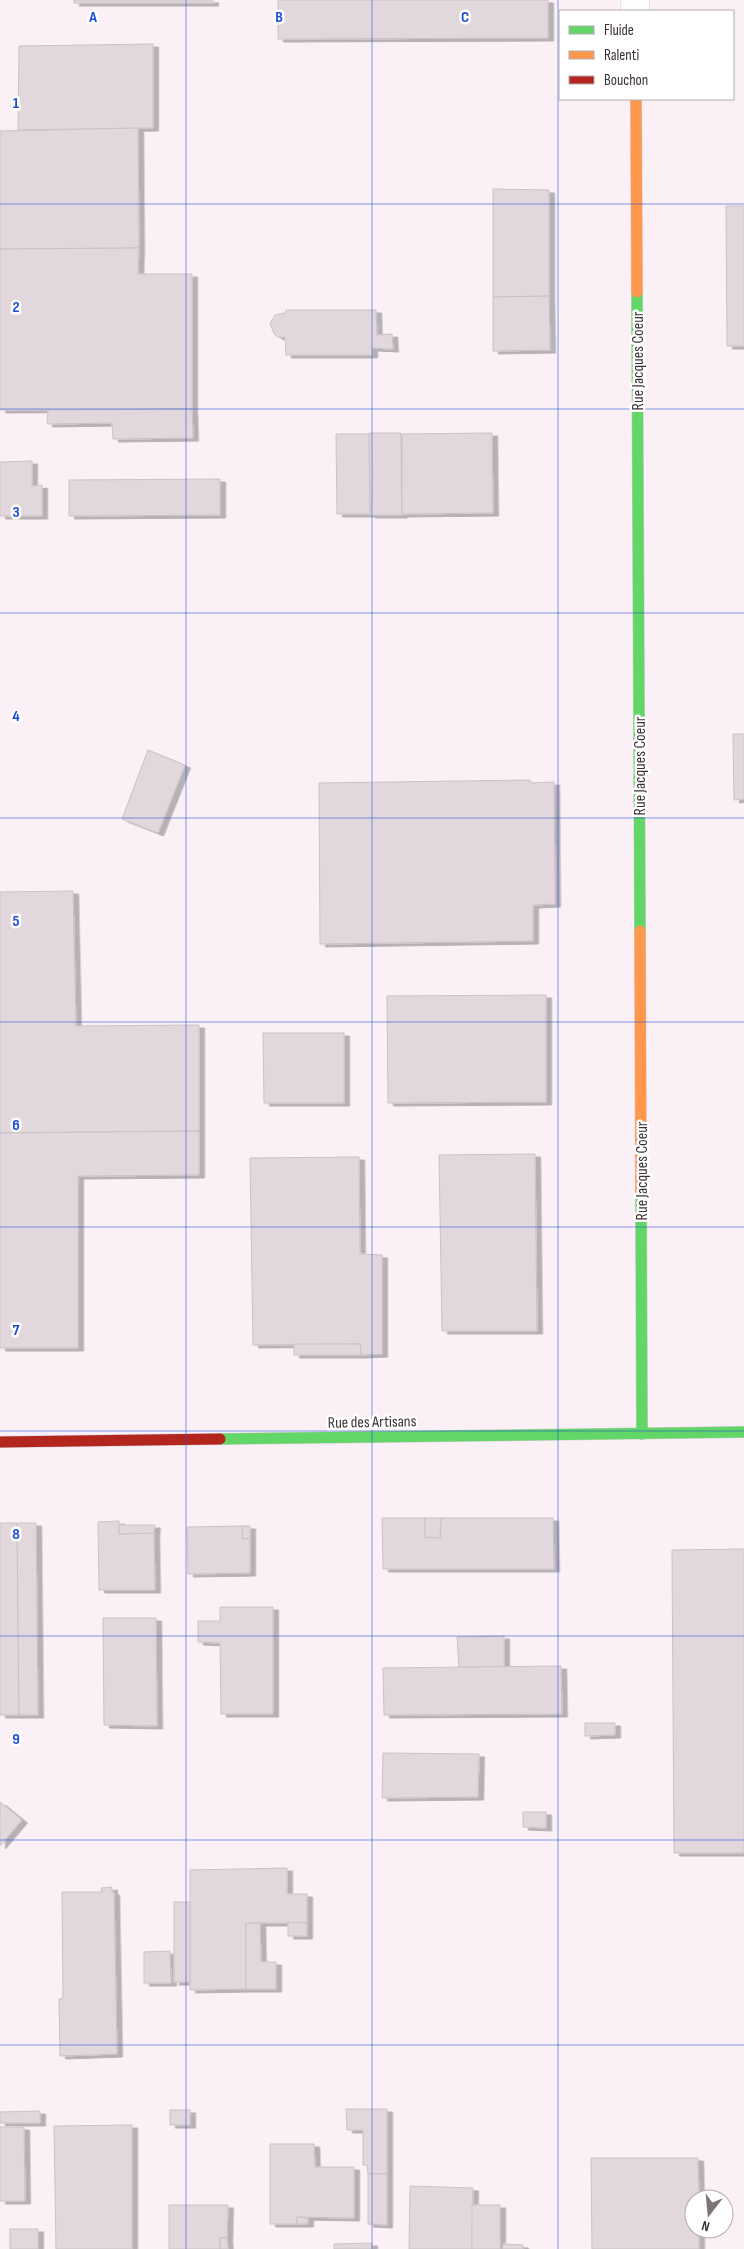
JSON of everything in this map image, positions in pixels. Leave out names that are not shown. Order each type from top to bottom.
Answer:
[{"type":"street","name":"Rue Jacques Coeur","points":[[636,100],[642,1434]]},
{"type":"street","name":"Rue des Artisans","points":[[0,1442],[744,1432]]},
{"type":"building","points":[[74,0],[213,0],[213,3],[74,3]]},
{"type":"building","points":[[278,0],[548,0],[548,38],[278,39]]},
{"type":"building","points":[[153,44],[153,128],[18,130],[19,46]]},
{"type":"building","points":[[138,128],[139,248],[0,249],[0,131]]},
{"type":"building","points":[[493,189],[549,190],[549,296],[493,297]]},
{"type":"building","points":[[726,206],[744,206],[744,346],[727,346]]},
{"type":"building","points":[[139,248],[138,274],[192,274],[192,409],[0,410],[0,249]]},
{"type":"building","points":[[549,296],[550,350],[493,351],[493,297]]},
{"type":"building","points":[[286,310],[376,310],[377,335],[392,334],[393,349],[372,348],[372,355],[286,355],[285,337],[278,337],[274,334],[270,323],[275,315],[285,313]]},
{"type":"building","points":[[192,409],[193,438],[113,439],[112,423],[47,424],[48,410]]},
{"type":"building","points":[[369,433],[401,433],[402,515],[370,515]]},
{"type":"building","points":[[492,433],[493,513],[402,514],[402,434]]},
{"type":"building","points":[[336,434],[369,434],[370,514],[337,514]]},
{"type":"building","points":[[32,461],[32,486],[42,485],[42,516],[0,516],[0,462]]},
{"type":"building","points":[[220,479],[220,515],[69,516],[69,480]]},
{"type":"building","points":[[733,734],[744,734],[744,799],[734,800]]},
{"type":"building","points":[[148,750],[185,765],[158,833],[122,819]]},
{"type":"building","points":[[530,780],[531,783],[554,782],[555,904],[533,905],[533,941],[320,944],[319,783]]},
{"type":"building","points":[[73,891],[76,1026],[199,1025],[199,1131],[0,1133],[0,892]]},
{"type":"building","points":[[546,995],[546,1102],[388,1103],[387,996]]},
{"type":"building","points":[[263,1033],[344,1033],[344,1103],[264,1103]]},
{"type":"building","points":[[199,1131],[199,1175],[78,1176],[78,1348],[0,1348],[0,1133]]},
{"type":"building","points":[[535,1154],[537,1331],[442,1331],[439,1155]]},
{"type":"building","points":[[359,1157],[360,1254],[382,1255],[382,1354],[361,1355],[360,1344],[253,1345],[250,1158]]},
{"type":"building","points":[[294,1344],[360,1344],[361,1355],[294,1355]]},
{"type":"building","points":[[382,1518],[425,1518],[425,1537],[440,1538],[441,1518],[553,1518],[554,1569],[383,1569]]},
{"type":"building","points":[[425,1518],[441,1518],[440,1538],[425,1537]]},
{"type":"building","points":[[119,1521],[119,1534],[154,1533],[155,1590],[99,1590],[98,1522]]},
{"type":"building","points":[[0,1523],[17,1523],[19,1715],[0,1715]]},
{"type":"building","points":[[17,1523],[36,1523],[38,1715],[19,1715]]},
{"type":"building","points":[[119,1525],[155,1525],[154,1533],[119,1534]]},
{"type":"building","points":[[243,1526],[242,1539],[250,1538],[250,1573],[188,1574],[187,1527]]},
{"type":"building","points":[[243,1526],[250,1526],[250,1538],[242,1539]]},
{"type":"building","points":[[744,1549],[744,1853],[674,1853],[672,1550]]},
{"type":"building","points":[[220,1607],[273,1607],[273,1714],[221,1714],[220,1643],[198,1642],[198,1621],[220,1621]]},
{"type":"building","points":[[103,1618],[156,1618],[157,1726],[104,1725]]},
{"type":"building","points":[[504,1636],[504,1667],[459,1667],[457,1637]]},
{"type":"building","points":[[561,1666],[562,1714],[384,1715],[383,1668]]},
{"type":"building","points":[[585,1723],[615,1723],[615,1735],[585,1736]]},
{"type":"building","points":[[383,1753],[479,1754],[478,1797],[382,1798]]},
{"type":"building","points":[[0,1802],[22,1820],[0,1846]]},
{"type":"building","points":[[523,1812],[546,1812],[546,1828],[523,1827]]},
{"type":"building","points":[[287,1868],[287,1894],[307,1894],[307,1923],[246,1923],[246,1989],[190,1990],[190,1870]]},
{"type":"building","points":[[112,1887],[112,1892],[114,1892],[117,2054],[60,2056],[59,1999],[63,1998],[62,1892],[102,1892],[101,1888]]},
{"type":"building","points":[[174,1902],[190,1902],[190,1982],[174,1982]]},
{"type":"building","points":[[288,1922],[307,1923],[307,1936],[288,1936]]},
{"type":"building","points":[[246,1923],[260,1923],[261,1962],[276,1962],[276,1989],[246,1989]]},
{"type":"building","points":[[170,1951],[171,1983],[144,1983],[144,1952]]},
{"type":"building","points":[[346,2109],[387,2109],[387,2174],[368,2174],[367,2165],[363,2165],[363,2130],[347,2130]]},
{"type":"building","points":[[170,2110],[190,2110],[190,2125],[170,2125]]},
{"type":"building","points":[[40,2111],[40,2123],[0,2123],[0,2112]]},
{"type":"building","points":[[132,2125],[132,2249],[56,2249],[54,2126]]},
{"type":"building","points":[[0,2127],[24,2127],[25,2201],[0,2201]]},
{"type":"building","points":[[270,2144],[314,2144],[315,2167],[354,2167],[354,2218],[297,2217],[297,2224],[270,2224]]},
{"type":"building","points":[[591,2158],[698,2158],[699,2189],[684,2189],[684,2239],[699,2239],[699,2249],[592,2249]]},
{"type":"building","points":[[368,2174],[387,2174],[387,2225],[368,2224]]},
{"type":"building","points":[[410,2186],[473,2188],[472,2249],[409,2249]]},
{"type":"building","points":[[169,2205],[228,2205],[227,2238],[220,2238],[220,2249],[169,2249]]},
{"type":"building","points":[[472,2205],[500,2205],[500,2249],[472,2249]]},
{"type":"building","points":[[297,2217],[308,2218],[308,2224],[297,2224]]},
{"type":"building","points":[[10,2229],[38,2229],[38,2249],[10,2249]]},
{"type":"building","points":[[220,2238],[227,2238],[228,2249],[220,2249]]},
{"type":"building","points":[[372,2243],[372,2249],[334,2249],[334,2244]]},
{"type":"building","points":[[503,2244],[523,2245],[523,2249],[503,2249]]},
{"type":"traffic: fast","points":[[637,292],[640,931]]},
{"type":"traffic: fast","points":[[641,1191],[642,1434]]},
{"type":"traffic: fast","points":[[220,1439],[744,1432]]},
{"type":"traffic: slow","points":[[636,100],[637,292]]},
{"type":"traffic: slow","points":[[640,931],[641,1191]]},
{"type":"traffic: jam","points":[[0,1442],[220,1439]]}]
